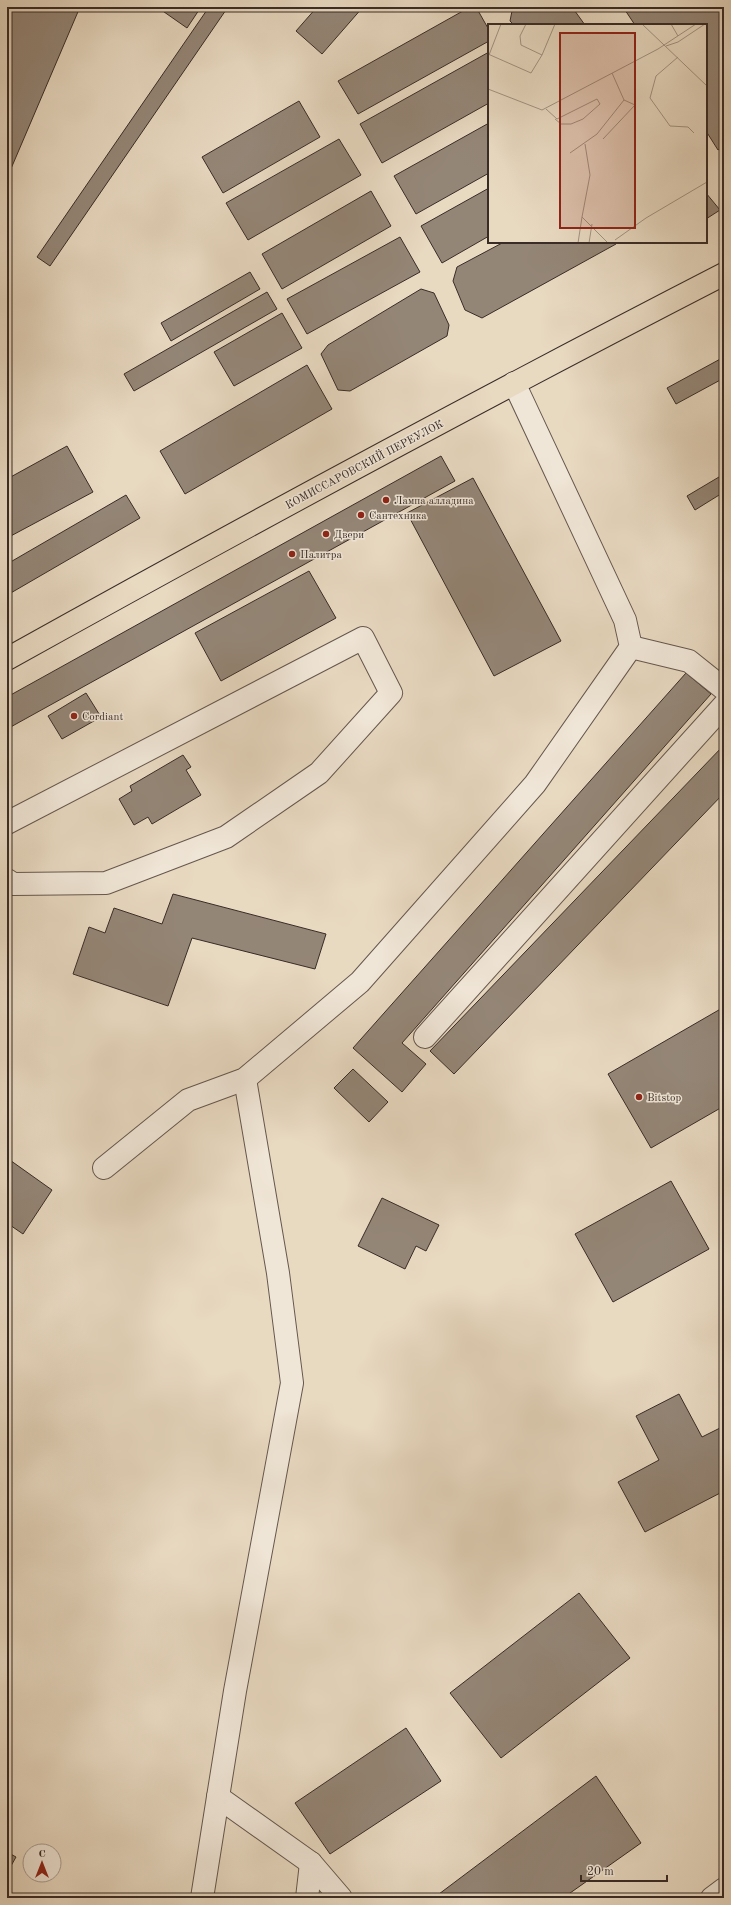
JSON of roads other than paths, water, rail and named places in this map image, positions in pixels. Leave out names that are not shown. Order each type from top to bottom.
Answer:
[{"type":"main road","name":"КОМИССАРОВСКИЙ ПЕРЕУЛОК","points":[[7,659],[206,548],[724,274]]},
{"type":"lane","points":[[104,1168],[188,1100],[245,1079],[360,982],[536,784],[631,647],[625,620],[514,384]]},
{"type":"lane","points":[[7,823],[363,638],[391,692],[319,774],[226,837],[106,884],[13,884],[7,880]]},
{"type":"lane","points":[[631,647],[689,661],[724,689]]},
{"type":"lane","points":[[425,1037],[724,705]]},
{"type":"lane","points":[[202,1898],[235,1691],[292,1382],[278,1272],[245,1079]]},
{"type":"lane","points":[[218,1797],[311,1862],[342,1898]]},
{"type":"lane","points":[[307,1898],[311,1862]]},
{"type":"lane","points":[[712,1898],[724,1889]]},
{"type":"place","name":"Лампа алладина","points":[[386,500]]},
{"type":"place","name":"Сантехника","points":[[361,515]]},
{"type":"place","name":"Двери","points":[[326,534]]},
{"type":"place","name":"Палитра","points":[[292,554]]},
{"type":"place","name":"Cordiant","points":[[74,716]]},
{"type":"place","name":"Bitstop","points":[[639,1097]]}]
